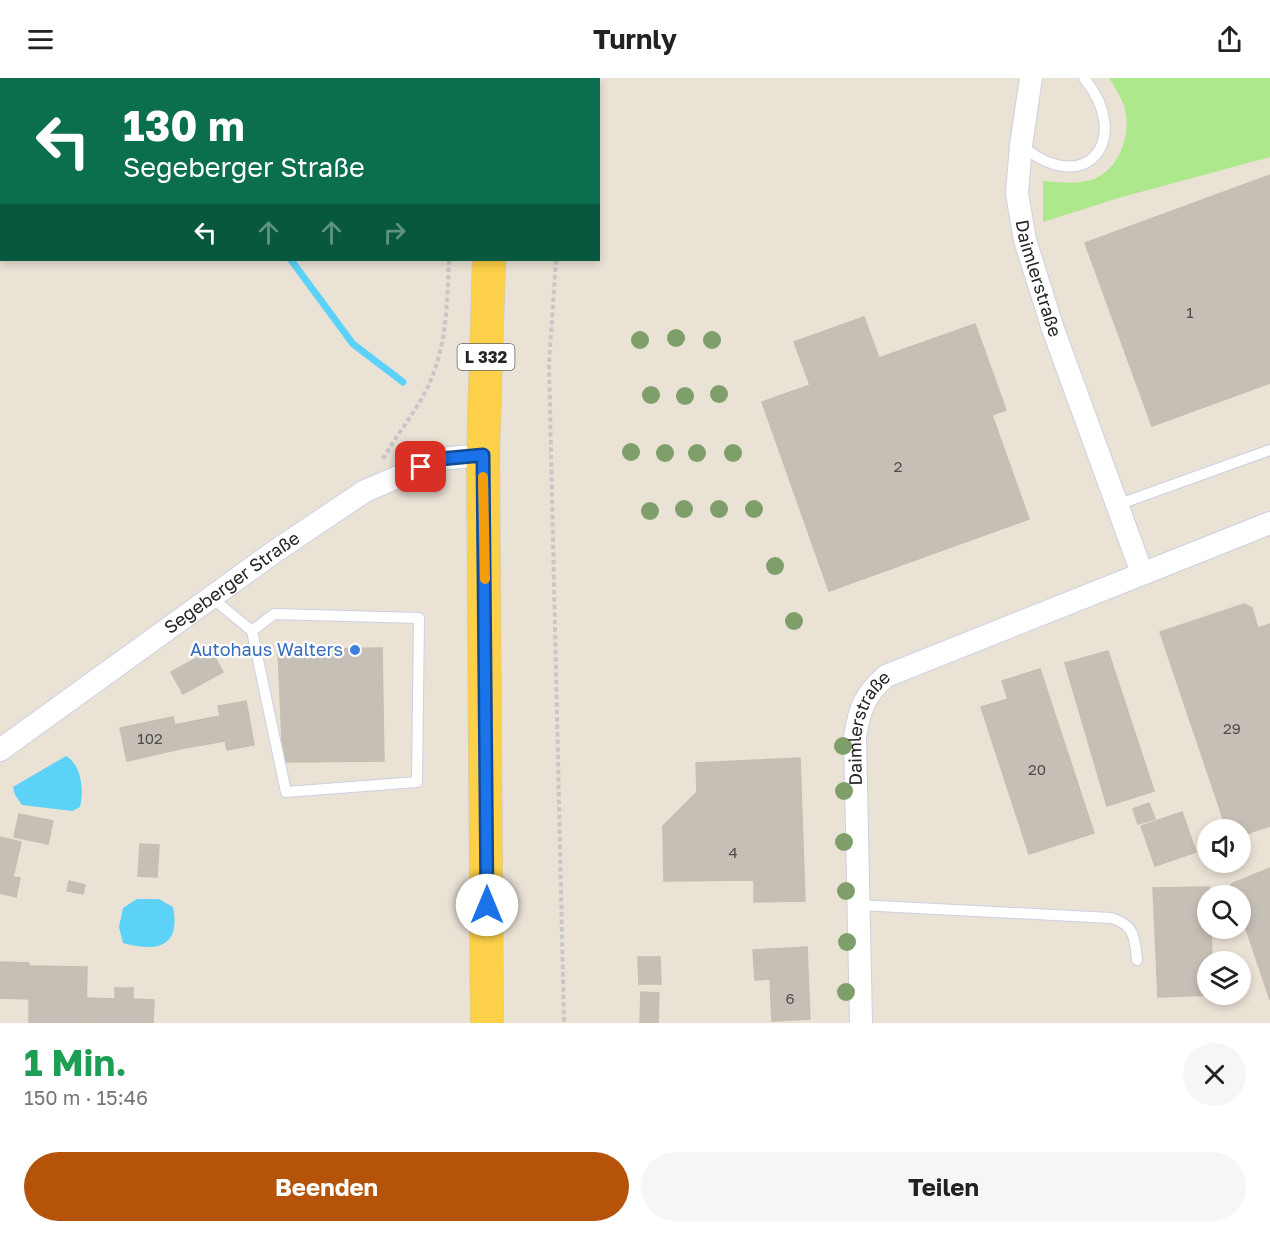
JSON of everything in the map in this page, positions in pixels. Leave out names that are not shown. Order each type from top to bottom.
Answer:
[{"type":"main road","name":"L 332","points":[[487,1023],[483,455],[489,261]]},
{"type":"street","name":"Daimlerstraße","points":[[1031,78],[1021,145],[1017,194],[1025,240],[1053,329],[1142,573]]},
{"type":"street","name":"Segeberger Straße","points":[[0,750],[365,491],[440,459],[483,455]]},
{"type":"street","name":"Daimlerstraße","points":[[861,1023],[855,737],[859,710],[870,690],[886,676],[1270,523]]},
{"type":"lane","points":[[1021,145],[1036,158],[1051,165],[1067,167],[1083,164],[1096,156],[1103,147],[1104,117],[1090,86],[1083,78]]},
{"type":"lane","points":[[1117,505],[1270,450]]},
{"type":"lane","points":[[212,598],[252,631],[286,792],[417,782],[419,618],[274,615],[252,631]]},
{"type":"lane","points":[[859,905],[1111,918],[1124,921],[1135,933],[1137,960]]},
{"type":"path","points":[[365,491],[425,393],[437,362],[447,317],[449,261]]},
{"type":"path","points":[[556,261],[549,363],[564,1023]]},
{"type":"green space","points":[[1109,78],[1270,78],[1270,157],[1122,197],[1043,222],[1043,181],[1075,183],[1088,181],[1104,174],[1118,157],[1126,135],[1126,113]]},
{"type":"water","points":[[66,756],[79,772],[82,794],[80,807],[72,811],[22,805],[13,787]]},
{"type":"water","points":[[137,899],[159,899],[173,907],[175,921],[173,931],[163,944],[146,947],[123,943],[119,927],[123,908]]},
{"type":"building","points":[[1270,175],[1270,383],[1152,426],[1085,243]]},
{"type":"building","points":[[864,317],[879,358],[975,324],[1006,410],[992,415],[1029,519],[829,591],[762,402],[810,385],[794,342]]},
{"type":"building","points":[[1244,604],[1252,608],[1258,628],[1270,624],[1270,826],[1251,832],[1251,819],[1223,819],[1160,632]]},
{"type":"building","points":[[382,648],[384,761],[283,762],[278,650]]},
{"type":"building","points":[[211,650],[223,672],[183,694],[171,672]]},
{"type":"building","points":[[1108,651],[1154,791],[1107,806],[1065,663]]},
{"type":"building","points":[[1040,669],[1094,833],[1029,854],[981,707],[1008,699],[1002,681]]},
{"type":"building","points":[[246,701],[254,745],[227,750],[218,706]]},
{"type":"building","points":[[220,716],[225,741],[180,749],[174,725]]},
{"type":"building","points":[[173,717],[180,749],[127,761],[120,728]]},
{"type":"building","points":[[800,758],[805,901],[754,902],[754,880],[664,881],[663,826],[697,792],[696,763]]},
{"type":"building","points":[[1149,803],[1155,819],[1138,824],[1133,809]]},
{"type":"building","points":[[1182,812],[1196,852],[1155,866],[1141,826]]},
{"type":"building","points":[[19,814],[53,821],[48,844],[14,837]]},
{"type":"building","points":[[0,837],[21,842],[13,877],[20,878],[16,897],[0,893]]},
{"type":"building","points":[[140,844],[159,845],[157,877],[138,876]]},
{"type":"building","points":[[1270,868],[1270,1000],[1249,939],[1251,885],[1231,884]]},
{"type":"building","points":[[69,881],[85,885],[83,894],[67,891]]},
{"type":"building","points":[[1197,887],[1197,939],[1211,939],[1212,951],[1197,951],[1197,996],[1158,997],[1153,888]]},
{"type":"building","points":[[807,947],[810,1019],[772,1021],[770,979],[755,980],[753,950]]},
{"type":"building","points":[[638,957],[660,957],[661,984],[639,984]]},
{"type":"building","points":[[0,962],[29,963],[29,999],[0,998]]},
{"type":"building","points":[[29,966],[87,967],[86,1023],[29,1023]]},
{"type":"building","points":[[115,988],[133,988],[133,999],[154,1000],[153,1023],[86,1023],[86,998],[115,999]]},
{"type":"building","points":[[641,992],[659,993],[658,1023],[640,1023]]},
{"type":"waterway","points":[[292,261],[353,344],[403,382]]},
{"type":"slow traffic","points":[[483,477],[485,579]]},
{"type":"place","name":"Autohaus Walters","points":[[355,650]]},
{"type":"route","points":[[421,467],[440,459],[483,455],[487,905]]}]
